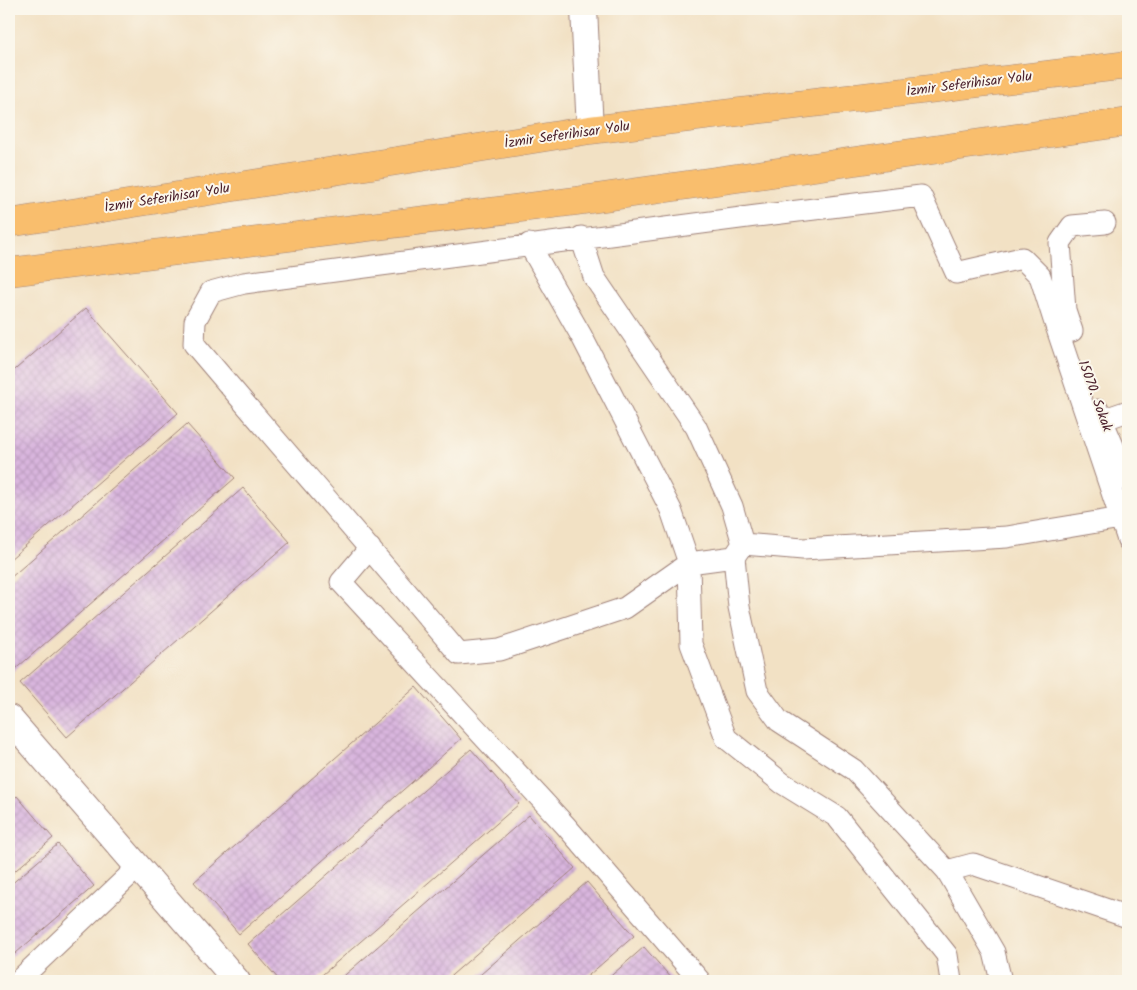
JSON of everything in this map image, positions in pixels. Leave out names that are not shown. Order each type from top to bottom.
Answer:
[{"type":"main road","name":"İzmir Seferihisar Yolu","points":[[9,223],[590,130],[1128,65]]},
{"type":"main road","points":[[9,272],[576,201],[1128,122]]},
{"type":"street","points":[[584,9],[590,130]]},
{"type":"street","points":[[1121,518],[1007,537],[738,551],[689,563],[625,608],[498,650],[459,654],[194,344],[195,321],[211,292],[244,283],[581,237],[921,196],[956,273],[1022,258],[1040,276],[1057,329],[1121,518],[1128,540]]},
{"type":"street","name":"15070. Sokak","points":[[1105,223],[1072,226],[1060,243],[1065,310],[1102,420],[1128,481]]},
{"type":"street","points":[[581,237],[594,277],[696,427],[732,506],[738,551],[739,607],[757,691],[780,721],[854,770],[947,871],[994,952],[1000,981]]},
{"type":"street","points":[[529,244],[582,337],[671,510],[689,563],[691,644],[726,738],[782,783],[836,817],[947,955],[951,981]]},
{"type":"street","points":[[1102,420],[1128,411]]},
{"type":"street","points":[[370,548],[341,582],[558,818],[700,981]]},
{"type":"street","points":[[9,718],[236,981]]},
{"type":"street","points":[[947,871],[973,864],[1128,917]]},
{"type":"street","points":[[18,981],[138,867]]},
{"type":"building","points":[[86,308],[178,413],[9,560],[9,375]]},
{"type":"building","points":[[187,424],[235,478],[11,673],[9,670],[9,579]]},
{"type":"building","points":[[243,488],[290,542],[67,737],[20,683]]},
{"type":"building","points":[[416,687],[461,739],[239,934],[194,882]]},
{"type":"building","points":[[471,749],[519,804],[315,981],[280,981],[248,944]]},
{"type":"building","points":[[9,786],[14,793],[9,797]]},
{"type":"building","points":[[17,796],[53,838],[9,876],[9,803]]},
{"type":"building","points":[[529,815],[575,868],[445,981],[338,981]]},
{"type":"building","points":[[58,844],[94,886],[9,959],[9,886]]},
{"type":"building","points":[[587,882],[634,936],[582,981],[473,981]]},
{"type":"building","points":[[644,947],[674,981],[605,981]]}]
